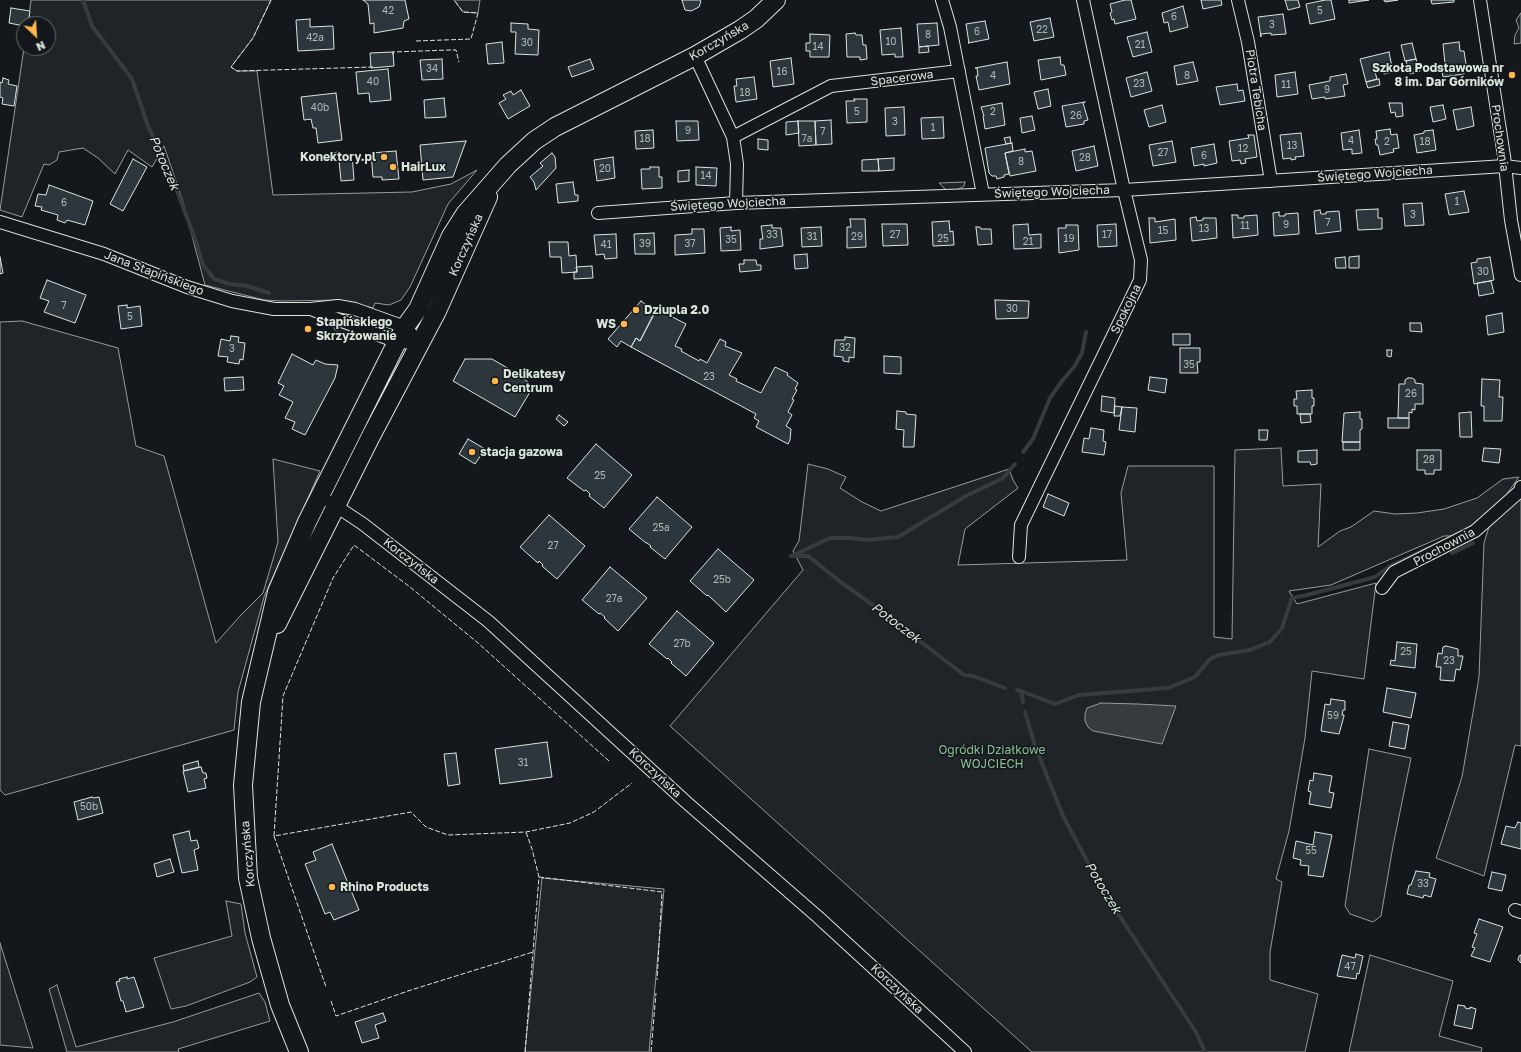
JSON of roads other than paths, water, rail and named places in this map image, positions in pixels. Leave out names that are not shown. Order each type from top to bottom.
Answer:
[{"type":"main road","name":"Korczyńska","points":[[299,1052],[280,1005],[261,938],[248,878],[243,785],[252,702],[277,592],[306,522],[401,334],[418,309],[458,225],[465,214],[508,165],[524,149],[555,127],[695,56],[748,26],[776,0]]},
{"type":"main road","name":"Korczyńska","points":[[264,650],[336,505],[437,311],[478,218],[498,177]]},
{"type":"street","points":[[942,0],[950,27],[983,194]]},
{"type":"street","name":"Spokojna","points":[[1019,557],[1021,525],[1140,280],[1141,260],[1124,190],[1083,0]]},
{"type":"street","name":"Piotra Tebicha","points":[[1238,0],[1248,42],[1271,181]]},
{"type":"street","name":"Prochownia","points":[[1480,0],[1505,166],[1511,220],[1521,275]]},
{"type":"street","points":[[695,56],[733,137],[737,164],[736,203]]},
{"type":"street","name":"Spacerowa","points":[[733,137],[831,86],[959,71]]},
{"type":"street","name":"Świętego Wojciecha","points":[[598,213],[736,203],[1124,190],[1505,166],[1521,168]]},
{"type":"street","name":"Jana Stapińskiego","points":[[0,222],[104,254],[188,287],[232,301],[274,309],[310,309],[338,306],[347,307],[420,343]]},
{"type":"street","name":"Jana Stapińskiego","points":[[310,309],[401,334],[420,343]]},
{"type":"street","name":"Prochownia","points":[[1382,588],[1394,572],[1476,531],[1520,491],[1521,487]]},
{"type":"street","name":"Korczyńska","points":[[319,496],[336,505],[363,524],[488,621],[692,807],[818,917],[965,1052]]},
{"type":"waterway","name":"Potoczek","points":[[83,0],[92,26],[132,79],[148,126],[169,169],[203,265],[214,279],[230,284],[247,286],[269,293]]},
{"type":"waterway","points":[[1023,452],[1033,439],[1050,398],[1074,367],[1082,353],[1086,332]]},
{"type":"waterway","points":[[794,555],[830,538],[866,540],[898,537],[966,496],[1003,478],[1015,464]]},
{"type":"waterway","points":[[1452,553],[1473,543]]},
{"type":"waterway","points":[[1021,691],[1055,704],[1079,695],[1168,688],[1195,677],[1210,659],[1219,655],[1250,650],[1270,642],[1282,628],[1292,598],[1375,577],[1390,566],[1429,548]]},
{"type":"waterway","name":"Potoczek","points":[[791,556],[808,556],[964,675],[973,676],[1005,688]]},
{"type":"waterway","name":"Potoczek","points":[[1017,690],[1021,691],[1023,702]]},
{"type":"waterway","name":"Potoczek","points":[[1025,712],[1035,746],[1063,816],[1103,891],[1196,1032],[1205,1052]]},
{"type":"place","name":"Szkoła Podstawowa nr 8 im. Dar Górników","points":[[1512,75]]},
{"type":"place","name":"Konektory.pl","points":[[384,157]]},
{"type":"place","name":"HairLux","points":[[393,167]]},
{"type":"place","name":"Dziupla 2.0","points":[[636,310]]},
{"type":"place","name":"WS","points":[[624,324]]},
{"type":"place","name":"Stapińskiego Skrzyżowanie","points":[[308,329]]},
{"type":"place","name":"Delikatesy Centrum","points":[[495,381]]},
{"type":"place","name":"stacja gazowa","points":[[472,452]]},
{"type":"place","name":"Rhino Products","points":[[332,887]]},
{"type":"park label","name":"Ogródki Działkowe WOJCIECH","points":[[992,757]]}]
